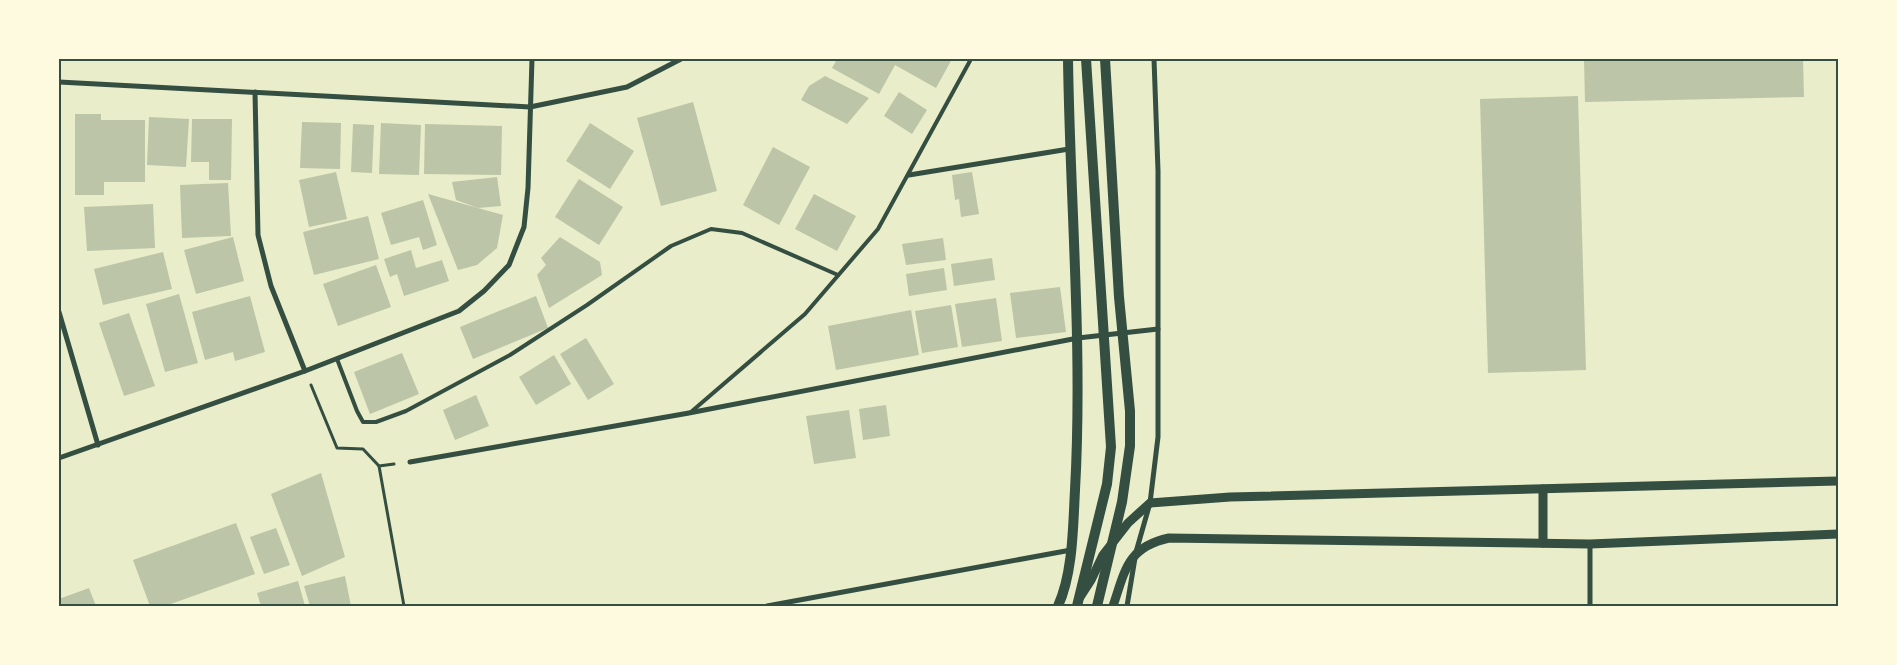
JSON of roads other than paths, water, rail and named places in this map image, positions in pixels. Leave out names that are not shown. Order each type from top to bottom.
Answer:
[{"type":"main road","points":[[1058,606],[1071,550],[1077,448],[1078,338],[1069,149],[1068,59]]},
{"type":"main road","points":[[1076,606],[1107,484],[1111,447],[1086,59]]},
{"type":"main road","points":[[1097,606],[1122,502],[1130,446],[1130,411],[1119,297],[1105,59]]},
{"type":"street","points":[[59,458],[337,359],[459,311],[484,291],[509,265],[524,227],[532,59]]},
{"type":"street","points":[[59,82],[530,107],[627,87],[681,59]]},
{"type":"street","points":[[1127,606],[1136,552],[1150,503],[1158,437],[1158,171],[1154,59]]},
{"type":"street","points":[[255,92],[258,235],[272,286],[305,371]]},
{"type":"street","points":[[909,175],[1069,149]]},
{"type":"street","points":[[59,312],[98,445]]},
{"type":"street","points":[[410,462],[689,413],[1078,338],[1158,329]]},
{"type":"street","points":[[1076,606],[1103,555],[1128,523],[1150,503],[1230,497],[1838,481]]},
{"type":"street","points":[[1543,489],[1543,544]]},
{"type":"street","points":[[1113,606],[1126,568],[1136,552],[1166,538],[1590,544],[1838,534]]},
{"type":"street","points":[[1590,544],[1590,606]]},
{"type":"street","points":[[767,606],[1071,550]]},
{"type":"lane","points":[[689,413],[806,314],[878,229],[971,59]]},
{"type":"lane","points":[[337,359],[356,411],[363,422],[376,422],[406,411],[510,355],[587,305],[671,246],[711,228],[742,233],[838,275]]}]
